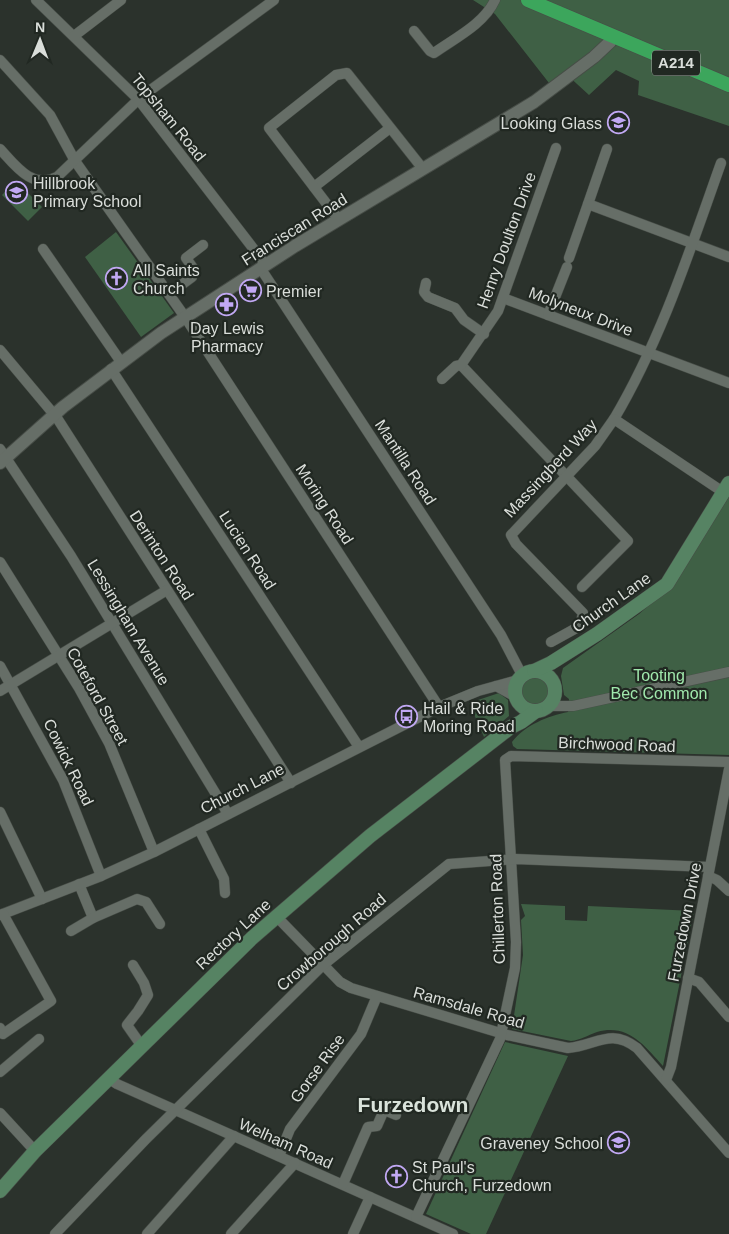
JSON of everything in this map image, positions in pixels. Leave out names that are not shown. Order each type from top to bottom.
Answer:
[{"type":"highway","name":"A214","points":[[528,0],[729,85]]},
{"type":"main road","name":"Church Lane","points":[[550,670],[667,584],[726,488]]},
{"type":"main road","points":[[550,670],[555,687],[546,705],[524,708],[517,699],[514,688],[524,675],[550,670]]},
{"type":"main road","points":[[511,727],[517,699]]},
{"type":"main road","name":"Rectory Lane","points":[[0,1191],[35,1152],[141,1045],[276,916],[370,836],[511,727],[546,705]]},
{"type":"street","name":"Topsham Road","points":[[36,0],[138,99],[264,267]]},
{"type":"street","points":[[74,36],[121,0]]},
{"type":"street","points":[[0,149],[29,178],[42,181],[57,177],[138,99],[274,0]]},
{"type":"street","points":[[414,31],[430,51],[434,53],[480,20],[490,10],[495,0]]},
{"type":"street","name":"Franciscan Road","points":[[2,456],[181,313],[264,267],[544,95],[594,57],[610,42],[613,36]]},
{"type":"street","name":"Moring Road","points":[[0,60],[46,110],[75,161],[181,313],[439,708]]},
{"type":"street","points":[[339,220],[269,128],[336,75],[347,73],[423,169]]},
{"type":"street","points":[[314,187],[390,128]]},
{"type":"street","name":"Henry Doulton Drive","points":[[442,379],[456,366],[461,365],[484,334],[503,298],[556,148]]},
{"type":"street","points":[[548,315],[607,149]]},
{"type":"street","name":"Massingberd Way","points":[[551,642],[580,626],[583,613],[512,539],[511,535],[595,446],[633,388],[649,353],[692,244],[721,163]]},
{"type":"street","points":[[588,204],[729,257]]},
{"type":"street","points":[[168,294],[192,278],[193,268],[186,258],[203,246]]},
{"type":"street","name":"Lucien Road","points":[[43,249],[359,747]]},
{"type":"street","name":"Mantilla Road","points":[[264,267],[496,627],[524,675]]},
{"type":"street","points":[[426,282],[424,292],[428,297],[455,308],[464,320],[484,334]]},
{"type":"street","name":"Molyneux Drive","points":[[503,298],[729,382]]},
{"type":"street","name":"Derinton Road","points":[[0,350],[54,414],[291,783]]},
{"type":"street","points":[[461,365],[628,541],[582,587]]},
{"type":"street","name":"Massingberd Way","points":[[614,419],[726,488]]},
{"type":"street","name":"Lessingham Avenue","points":[[2,456],[112,623],[228,814]]},
{"type":"street","name":"Coteford Street","points":[[0,562],[59,656],[109,743],[154,852]]},
{"type":"street","points":[[0,691],[167,590]]},
{"type":"street","name":"Cowick Road","points":[[0,666],[63,780],[101,876]]},
{"type":"street","points":[[546,705],[566,706],[702,680],[729,672]]},
{"type":"street","name":"Church Lane","points":[[2,914],[101,876],[154,852],[439,708],[478,691],[524,675]]},
{"type":"street","points":[[496,686],[517,699]]},
{"type":"street","name":"Birchwood Road","points":[[505,760],[511,756],[729,762]]},
{"type":"street","name":"Chillerton Road","points":[[416,1217],[502,1034],[515,968],[516,942],[505,760]]},
{"type":"street","name":"Furzedown Drive","points":[[666,1080],[671,1067],[729,768]]},
{"type":"street","points":[[0,812],[42,899]]},
{"type":"street","points":[[199,828],[224,879],[225,894]]},
{"type":"street","name":"Crowborough Road","points":[[56,1234],[88,1198],[175,1110],[323,965],[449,864],[511,859],[709,872]]},
{"type":"street","points":[[709,872],[729,892]]},
{"type":"street","points":[[79,884],[93,918]]},
{"type":"street","points":[[71,931],[93,918],[142,899],[160,924]]},
{"type":"street","points":[[0,1028],[3,1034],[51,1001],[2,914]]},
{"type":"street","name":"Ramsdale Road","points":[[276,916],[345,985],[502,1034],[568,1048],[577,1048],[602,1038],[624,1040],[637,1048],[729,1153]]},
{"type":"street","points":[[133,965],[144,983],[148,994],[138,1011],[127,1024],[141,1045]]},
{"type":"street","points":[[688,978],[699,982],[729,1017]]},
{"type":"street","name":"Gorse Rise","points":[[279,1156],[290,1129],[361,1034],[377,996]]},
{"type":"street","points":[[0,1072],[40,1039]]},
{"type":"street","name":"Welham Road","points":[[108,1078],[175,1110],[453,1234]]},
{"type":"street","points":[[343,1184],[368,1127],[377,1126],[384,1110],[396,1115]]},
{"type":"street","points":[[0,1112],[35,1152]]},
{"type":"street","points":[[147,1234],[234,1136]]},
{"type":"street","points":[[232,1234],[295,1163]]},
{"type":"street","points":[[353,1234],[370,1197]]},
{"type":"green space","points":[[473,0],[729,0],[729,126],[638,95],[639,81],[616,70],[589,95],[565,73],[549,83],[495,14]]},
{"type":"green space","points":[[16,181],[42,207],[28,221],[2,195]]},
{"type":"green space","points":[[116,232],[174,313],[141,337],[85,257]]},
{"type":"green space","name":"Tooting Bec Common","points":[[729,497],[729,755],[517,749],[513,746],[512,742],[517,736],[530,726],[568,712],[569,699],[564,695],[561,676],[563,668],[639,614],[671,586]]},
{"type":"green space","points":[[535,674],[541,675],[546,679],[550,684],[550,696],[546,701],[541,705],[535,706],[529,705],[524,701],[520,696],[519,690],[520,684],[524,679],[529,675]]},
{"type":"green space","points":[[499,693],[508,700],[509,716],[484,737],[469,703]]},
{"type":"green space","points":[[521,904],[565,906],[565,920],[587,921],[588,906],[694,911],[663,1066],[635,1038],[618,1031],[597,1032],[571,1041],[512,1029],[523,955],[521,920],[525,916]]},
{"type":"green space","points":[[505,1042],[568,1056],[486,1234],[471,1234],[426,1214]]},
{"type":"place","name":"Looking Glass","points":[[618,123]]},
{"type":"place","name":"Hillbrook Primary School","points":[[17,192]]},
{"type":"place","name":"All Saints Church","points":[[117,279]]},
{"type":"place","name":"Premier","points":[[250,291]]},
{"type":"place","name":"Day Lewis Pharmacy","points":[[227,304]]},
{"type":"place","name":"Hail & Ride Moring Road","points":[[407,717]]},
{"type":"place","name":"Graveney School","points":[[619,1143]]},
{"type":"place","name":"St Paul's Church, Furzedown","points":[[396,1176]]},
{"type":"district","name":"Furzedown","points":[[413,1105]]}]
